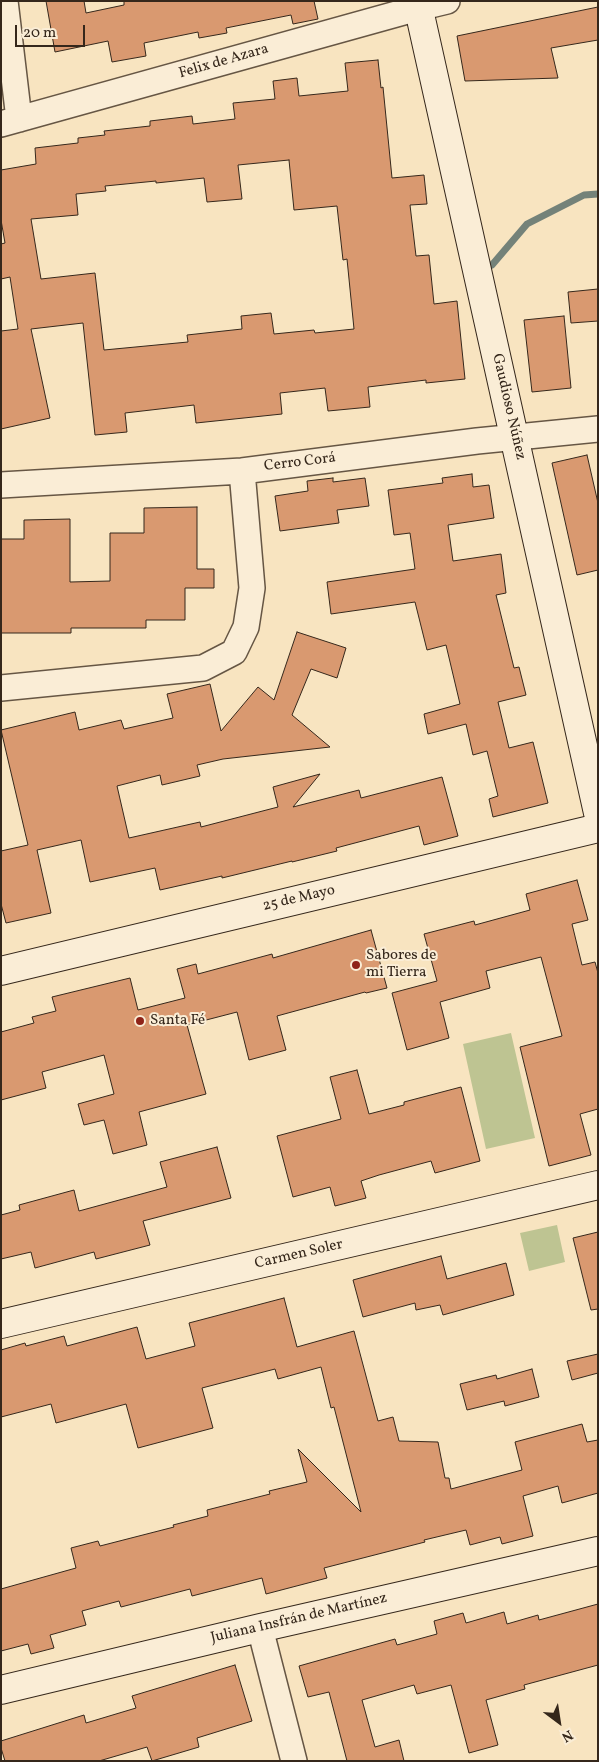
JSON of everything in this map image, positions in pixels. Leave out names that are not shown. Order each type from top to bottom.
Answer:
[{"type":"street","points":[[5,1],[10,122]]},
{"type":"street","name":"Felix de Azara","points":[[10,122],[418,4],[448,1]]},
{"type":"street","name":"Gaudioso Núñez","points":[[418,4],[598,813]]},
{"type":"street","name":"Cerro Corá","points":[[1,485],[242,470],[477,441],[598,429]]},
{"type":"street","points":[[1,688],[203,668],[234,652],[246,627],[252,588],[242,470]]},
{"type":"street","name":"25 de Mayo","points":[[1,970],[598,828]]},
{"type":"street","name":"Carmen Soler","points":[[1,1324],[598,1186]]},
{"type":"street","name":"Juliana Insfrán de Martínez","points":[[1,1690],[260,1628],[598,1551]]},
{"type":"street","points":[[260,1628],[294,1761]]},
{"type":"green space","points":[[511,1033],[535,1138],[486,1149],[463,1044]]},
{"type":"green space","points":[[557,1225],[565,1262],[529,1271],[520,1233]]},
{"type":"building","points":[[46,1],[84,1],[86,13],[124,5],[124,1],[314,1],[318,19],[293,24],[291,15],[226,28],[227,33],[199,38],[198,32],[144,43],[146,56],[112,62],[108,41],[55,52]]},
{"type":"building","points":[[598,7],[598,40],[551,48],[558,78],[465,81],[457,36]]},
{"type":"building","points":[[378,60],[381,88],[383,87],[392,178],[424,175],[427,204],[410,205],[416,256],[429,255],[434,304],[457,301],[465,379],[426,383],[426,380],[368,387],[370,407],[328,411],[325,388],[280,393],[282,414],[196,423],[194,405],[125,413],[127,432],[95,435],[83,323],[31,329],[50,418],[1,429],[1,331],[18,329],[10,277],[1,279],[1,244],[5,243],[1,220],[1,170],[36,164],[35,148],[78,143],[78,138],[105,135],[104,131],[150,126],[150,121],[192,116],[193,124],[235,119],[233,103],[275,99],[273,81],[297,78],[299,96],[348,91],[345,63]],"holes":[[[289,160],[294,210],[337,206],[343,260],[347,259],[354,329],[315,333],[314,330],[274,334],[271,313],[241,316],[242,329],[187,335],[188,342],[104,350],[95,273],[41,279],[31,219],[78,215],[76,194],[106,191],[105,186],[156,181],[156,183],[204,178],[207,202],[242,199],[238,165]]]},
{"type":"building","points":[[598,289],[598,321],[571,323],[568,292]]},
{"type":"building","points":[[564,316],[571,388],[532,392],[524,320]]},
{"type":"building","points":[[587,455],[598,503],[598,570],[577,575],[552,463]]},
{"type":"building","points":[[472,474],[473,487],[489,485],[494,518],[448,525],[453,561],[501,554],[506,593],[496,595],[514,668],[519,667],[526,695],[498,702],[509,748],[533,742],[548,803],[493,817],[489,799],[498,796],[487,751],[473,755],[466,724],[428,734],[424,714],[460,704],[446,645],[427,650],[415,602],[331,614],[327,582],[415,569],[410,533],[394,535],[388,490],[443,483],[442,478]]},
{"type":"building","points":[[333,478],[333,482],[365,478],[369,506],[337,510],[339,523],[280,531],[275,496],[308,491],[307,481]]},
{"type":"building","points":[[197,507],[197,569],[214,569],[214,588],[185,588],[185,620],[146,620],[146,628],[71,628],[71,633],[1,633],[1,539],[24,539],[24,520],[70,519],[70,582],[110,581],[110,533],[144,533],[144,508]]},
{"type":"building","points":[[297,632],[346,648],[337,678],[311,669],[292,715],[330,747],[223,759],[197,765],[200,776],[162,785],[160,775],[117,786],[129,838],[200,822],[201,827],[278,807],[273,787],[320,774],[293,807],[359,790],[361,798],[442,777],[458,836],[424,845],[419,826],[336,848],[337,851],[222,878],[222,876],[160,890],[155,868],[90,882],[81,840],[37,850],[51,913],[6,923],[1,904],[1,851],[28,845],[1,730],[75,712],[79,730],[121,720],[124,729],[173,718],[167,694],[210,684],[221,731],[258,687],[274,700]]},
{"type":"building","points":[[577,880],[588,920],[572,924],[582,965],[595,962],[598,973],[598,1109],[580,1114],[591,1155],[549,1166],[520,1047],[562,1036],[541,957],[486,971],[490,988],[440,1002],[449,1038],[407,1050],[392,993],[437,981],[424,934],[474,921],[475,925],[530,910],[526,894]]},
{"type":"building","points":[[371,930],[387,988],[365,992],[277,1016],[286,1050],[249,1060],[237,1012],[187,1025],[206,1094],[139,1112],[147,1145],[113,1154],[104,1120],[84,1125],[78,1104],[114,1094],[104,1055],[42,1072],[46,1088],[1,1100],[1,1032],[34,1023],[32,1017],[56,1011],[52,997],[130,978],[138,1010],[185,998],[177,969],[196,964],[198,974],[272,954],[273,958]]},
{"type":"building","points":[[357,1070],[369,1114],[404,1105],[404,1102],[461,1087],[480,1161],[435,1173],[431,1161],[379,1175],[361,1181],[366,1198],[335,1206],[330,1187],[293,1197],[277,1136],[341,1119],[330,1077]]},
{"type":"building","points":[[217,1147],[231,1198],[143,1221],[150,1245],[96,1259],[94,1252],[35,1268],[31,1252],[1,1259],[1,1215],[20,1210],[19,1205],[74,1190],[79,1211],[167,1187],[160,1162]]},
{"type":"building","points":[[598,1232],[598,1309],[591,1310],[573,1238]]},
{"type":"building","points":[[441,1256],[447,1279],[506,1263],[514,1295],[443,1315],[440,1305],[416,1310],[415,1303],[363,1317],[353,1280]]},
{"type":"building","points":[[284,1298],[297,1347],[354,1331],[378,1421],[393,1417],[399,1441],[438,1442],[445,1478],[449,1478],[451,1489],[522,1470],[515,1442],[582,1424],[587,1442],[598,1440],[598,1493],[562,1503],[558,1486],[523,1496],[533,1536],[502,1544],[500,1537],[470,1545],[466,1530],[324,1568],[327,1578],[266,1594],[262,1578],[192,1596],[190,1589],[121,1607],[119,1601],[82,1611],[86,1625],[50,1635],[54,1648],[31,1654],[28,1644],[1,1651],[1,1589],[76,1568],[71,1548],[98,1541],[100,1546],[174,1527],[173,1525],[208,1516],[207,1510],[270,1494],[269,1491],[307,1482],[298,1449],[361,1512],[334,1407],[331,1408],[321,1367],[278,1379],[275,1369],[202,1388],[213,1428],[138,1448],[126,1404],[56,1423],[51,1404],[1,1417],[1,1350],[25,1343],[26,1346],[64,1336],[67,1346],[137,1327],[146,1359],[195,1346],[189,1323]]},
{"type":"building","points":[[598,1354],[598,1373],[572,1380],[567,1361]]},
{"type":"building","points":[[532,1369],[539,1397],[505,1406],[504,1401],[467,1410],[460,1384],[496,1375],[497,1379]]},
{"type":"building","points":[[598,1604],[598,1665],[524,1685],[525,1689],[486,1700],[498,1745],[469,1753],[451,1685],[417,1694],[414,1685],[362,1700],[375,1747],[399,1740],[404,1761],[347,1761],[329,1692],[308,1697],[299,1666],[395,1639],[397,1645],[437,1634],[434,1621],[463,1613],[466,1623],[504,1612],[507,1624],[538,1615],[539,1620]]},
{"type":"building","points":[[235,1665],[252,1721],[197,1738],[199,1747],[152,1761],[147,1747],[99,1761],[5,1761],[1,1741],[84,1715],[86,1723],[136,1708],[132,1696]]},
{"type":"waterway","points":[[492,265],[527,224],[584,195],[598,194]]},
{"type":"place","name":"Sabores de mi Tierra","points":[[356,965]]},
{"type":"place","name":"Santa Fé","points":[[140,1021]]}]
